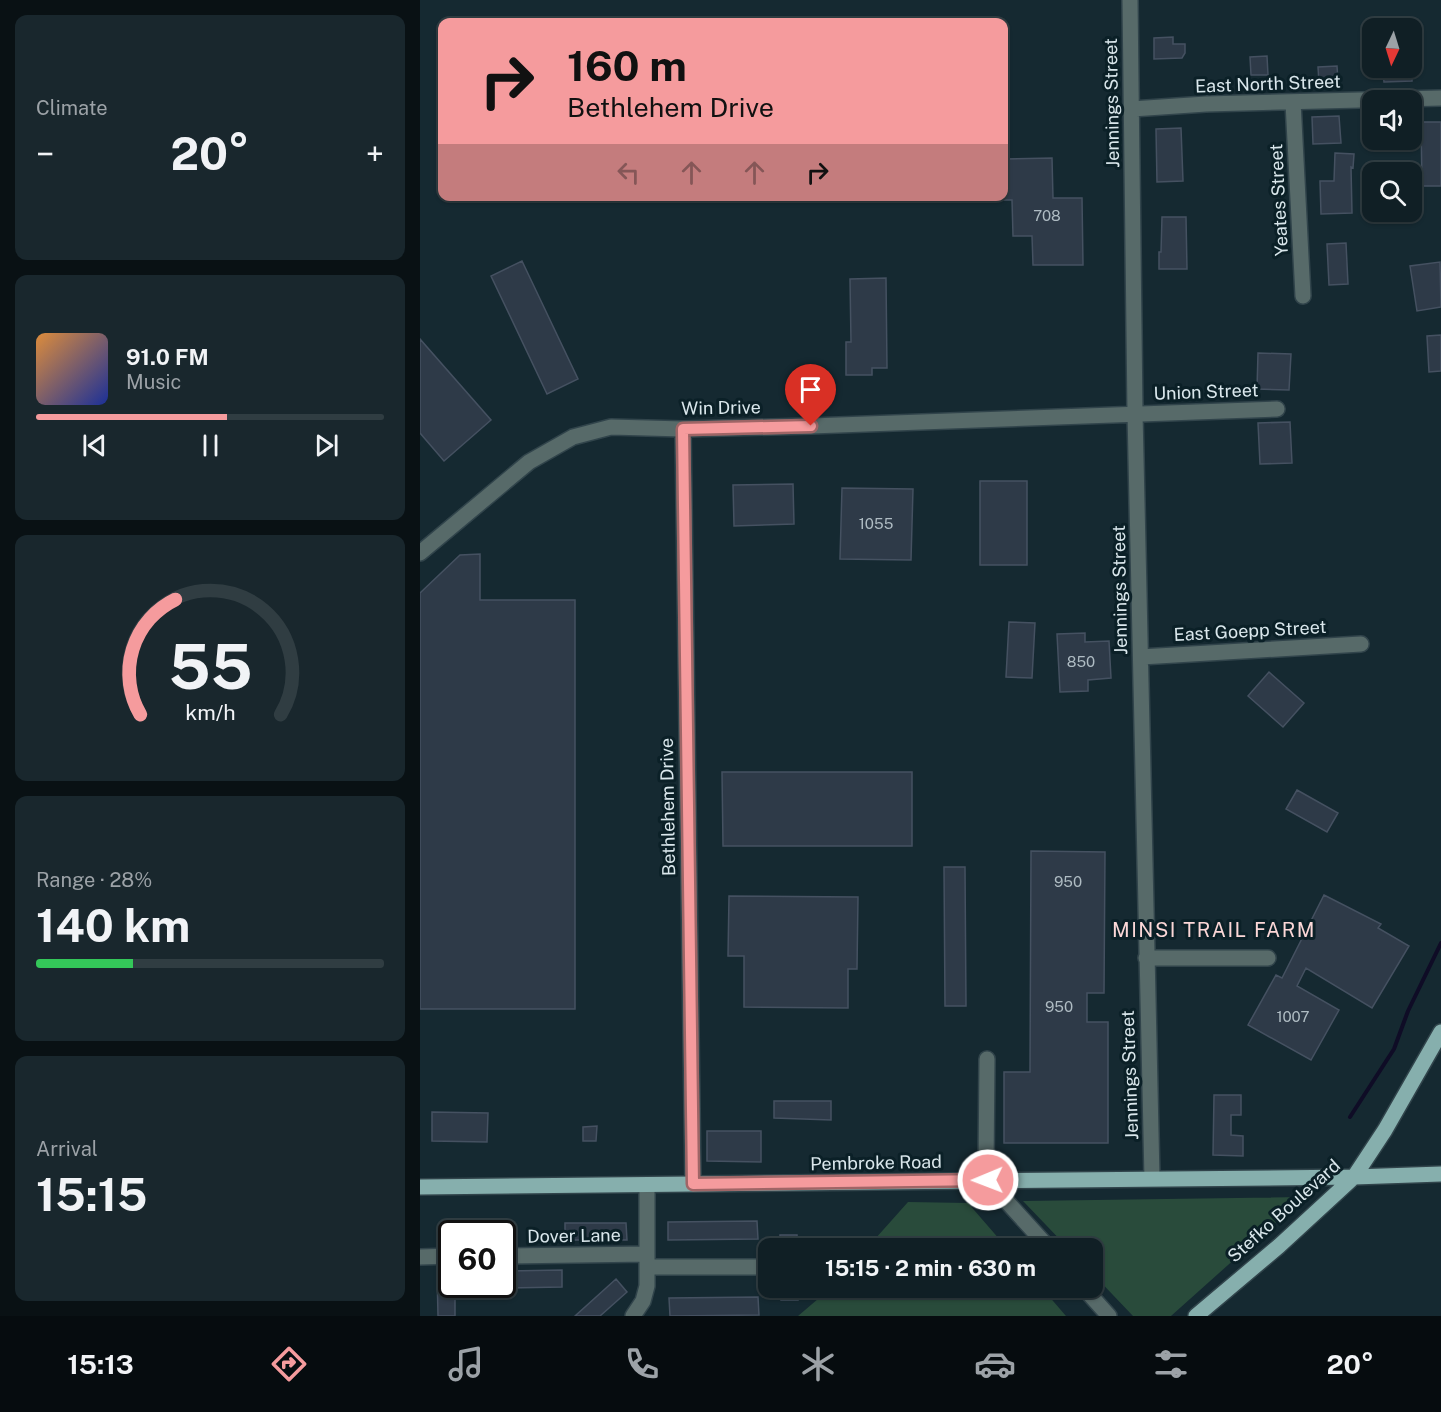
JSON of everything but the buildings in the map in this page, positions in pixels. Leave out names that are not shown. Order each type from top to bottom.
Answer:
[{"type":"main road","name":"Stefko Boulevard","points":[[1196,1316],[1279,1246],[1354,1177],[1385,1130],[1441,1032]]},
{"type":"main road","name":"Pembroke Road","points":[[420,1187],[1354,1177],[1441,1174]]},
{"type":"street","name":"Jennings Street","points":[[1130,0],[1135,413],[1152,1178]]},
{"type":"street","name":"East North Street","points":[[1132,109],[1441,98]]},
{"type":"street","name":"Yeates Street","points":[[1293,102],[1303,296]]},
{"type":"street","name":"Union Street","points":[[1135,413],[1278,409]]},
{"type":"street","name":"Win Drive","points":[[420,553],[529,462],[573,437],[611,427],[683,429],[1135,413]]},
{"type":"street","name":"Bethlehem Drive","points":[[683,429],[693,1184]]},
{"type":"street","name":"East Goepp Street","points":[[1141,657],[1361,644]]},
{"type":"street","points":[[1146,958],[1268,958]]},
{"type":"street","points":[[987,1059],[986,1167],[988,1180],[1039,1238]]},
{"type":"street","points":[[633,1316],[645,1294],[647,1185]]},
{"type":"street","points":[[420,1257],[438,1256]]},
{"type":"street","name":"Dover Lane","points":[[516,1256],[758,1268]]},
{"type":"street","points":[[1093,1298],[1109,1316]]},
{"type":"green space","points":[[1304,1197],[1171,1316],[1133,1316],[1103,1285],[1103,1238],[1058,1238],[1023,1201]]},
{"type":"green space","points":[[908,1202],[968,1203],[998,1238],[876,1238]]},
{"type":"green space","points":[[819,1298],[1050,1298],[1066,1316],[798,1316]]},
{"type":"waterway","points":[[1350,1117],[1394,1049],[1408,1011],[1441,943]]},
{"type":"district","name":"MINSI TRAIL FARM","points":[[1214,930]]},
{"type":"route","points":[[811,426],[683,429],[693,1184],[988,1180]]}]
